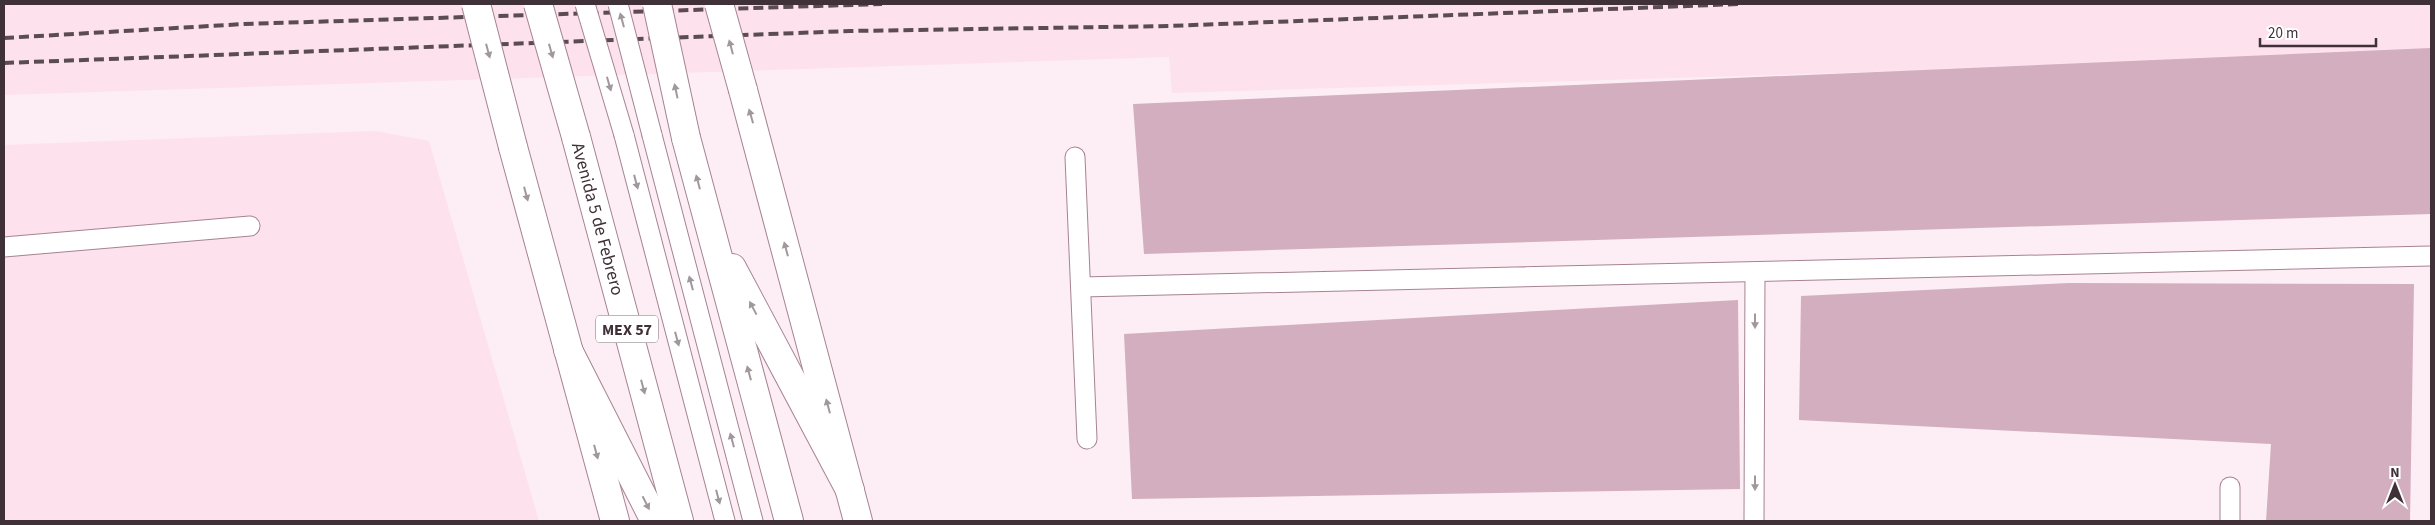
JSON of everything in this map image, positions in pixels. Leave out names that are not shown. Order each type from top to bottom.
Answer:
[{"type":"main road","points":[[476,4],[615,521]]},
{"type":"main road","name":"Avenida 5 de Febrero","points":[[538,4],[576,137],[679,521]]},
{"type":"main road","points":[[657,4],[686,138],[789,521]]},
{"type":"main road","points":[[719,4],[758,142],[858,521]]},
{"type":"main road","points":[[709,224],[850,490]]},
{"type":"main road","points":[[568,350],[655,521]]},
{"type":"lane","points":[[585,4],[624,135],[725,521]]},
{"type":"lane","points":[[618,4],[753,521]]},
{"type":"lane","points":[[1075,157],[1087,439]]},
{"type":"lane","points":[[4,247],[250,226]]},
{"type":"lane","points":[[1081,287],[2431,256]]},
{"type":"lane","points":[[1754,521],[1755,272]]},
{"type":"lane","points":[[2230,487],[2230,521]]},
{"type":"shaded area","points":[[4,4],[2431,4],[2431,55],[1172,93],[1169,57],[4,95]]},
{"type":"shaded area","points":[[376,131],[429,141],[539,521],[4,521],[4,145]]},
{"type":"building","points":[[2431,48],[2431,214],[1144,254],[1133,104]]},
{"type":"building","points":[[2069,283],[2414,284],[2410,521],[2266,521],[2271,444],[1799,420],[1801,296]]},
{"type":"building","points":[[1738,300],[1740,489],[1132,499],[1124,334]]},
{"type":"railway","points":[[4,38],[244,24],[882,4]]},
{"type":"railway","points":[[4,63],[850,31],[1169,26],[1739,4]]}]
